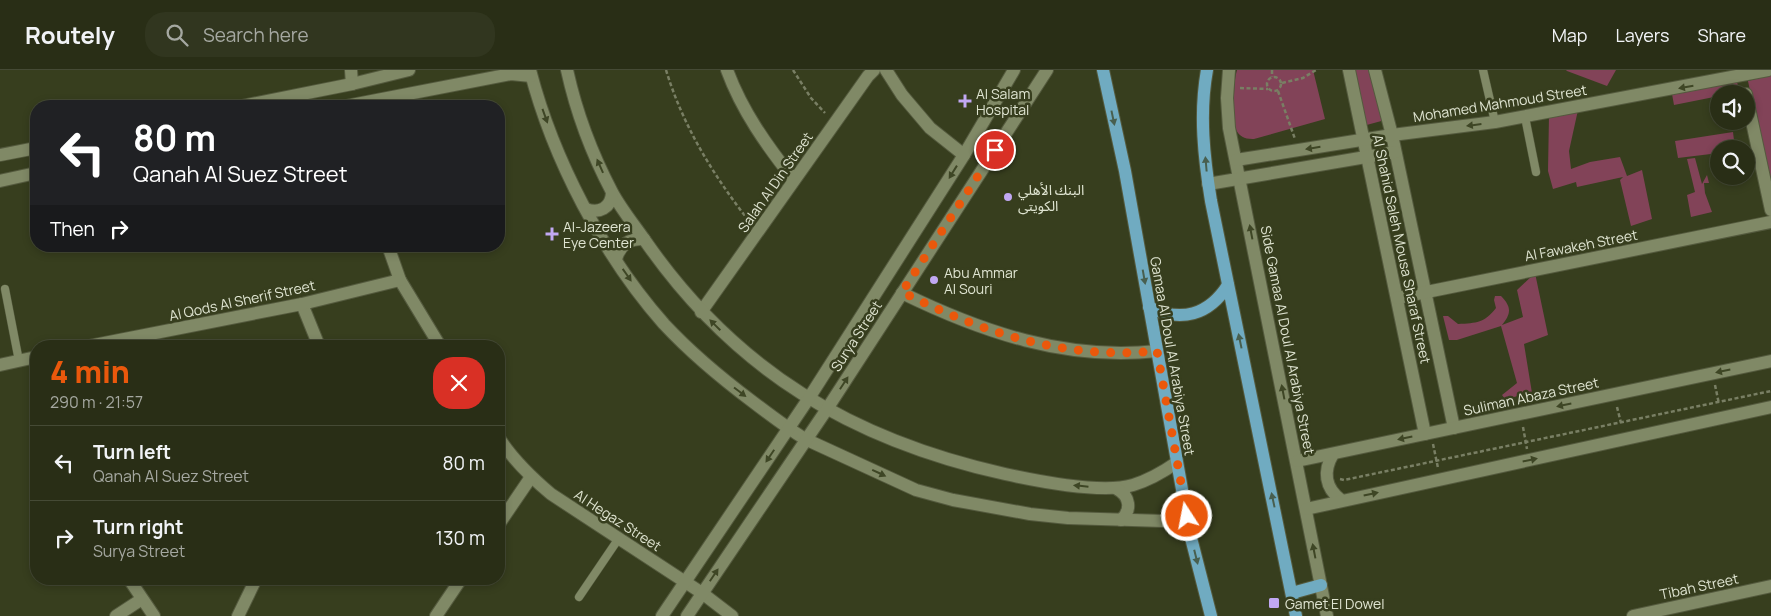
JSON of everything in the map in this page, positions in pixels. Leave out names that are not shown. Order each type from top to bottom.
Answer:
[{"type":"main road","name":"Gamaa Al Doul Al Arabiya Street","points":[[1103,70],[1125,171],[1190,534],[1211,616]]},
{"type":"main road","points":[[1207,70],[1203,107],[1208,184],[1296,616]]},
{"type":"main road","points":[[1149,307],[1171,315],[1193,313],[1214,303],[1228,286]]},
{"type":"main road","points":[[1292,593],[1321,585]]},
{"type":"street","points":[[350,70],[352,84]]},
{"type":"street","points":[[272,100],[409,70]]},
{"type":"street","points":[[567,70],[587,135],[612,194],[682,291],[751,358],[775,377],[827,409],[888,438],[919,450],[975,467],[1049,482],[1117,488],[1132,486],[1147,480],[1176,463]]},
{"type":"street","points":[[727,70],[748,116],[794,180]]},
{"type":"street","points":[[886,70],[902,96],[930,128],[964,155]]},
{"type":"street","name":"Surya Street","points":[[662,616],[809,398],[964,155],[1014,70]]},
{"type":"street","name":"Surya Street","points":[[687,616],[827,409],[1047,70]]},
{"type":"street","name":"Side Gamaa Al Doul Al Arabiya Street","points":[[1229,70],[1229,128],[1327,616]]},
{"type":"street","name":"Al Shahid Saleh Mousa Sharaf Street","points":[[1349,70],[1397,298],[1429,437]]},
{"type":"street","name":"Al Shahid Saleh Mousa Sharaf Street","points":[[1375,70],[1392,135],[1454,428]]},
{"type":"street","name":"Mohamed Mahmoud Street","points":[[1236,160],[1392,135],[1525,117],[1742,73],[1768,70]]},
{"type":"street","name":"Salah Al Din Street","points":[[702,312],[869,72]]},
{"type":"street","points":[[378,100],[489,74],[530,73],[550,133],[586,209],[616,259],[664,323],[718,376],[788,429],[805,439],[916,490],[954,500],[1030,514],[1068,518],[1164,521],[1182,528],[1190,534]]},
{"type":"street","points":[[1754,130],[1771,210]]},
{"type":"street","points":[[0,155],[30,149]]},
{"type":"street","points":[[1208,184],[1395,152]]},
{"type":"street","points":[[0,181],[30,174]]},
{"type":"street","points":[[586,209],[596,212],[606,208],[612,198],[612,194]]},
{"type":"street","name":"Al Fawakeh Street","points":[[1397,298],[1771,222]]},
{"type":"street","points":[[616,259],[626,243],[638,238],[644,239]]},
{"type":"street","points":[[390,252],[400,280],[436,340]]},
{"type":"street","name":"Al Qods Al Sherif Street","points":[[119,340],[302,304],[400,280]]},
{"type":"street","points":[[902,292],[944,314],[993,332],[1044,345],[1096,353],[1157,351]]},
{"type":"street","points":[[302,304],[317,340]]},
{"type":"street","points":[[0,365],[30,358]]},
{"type":"street","name":"Suliman Abaza Street","points":[[1297,461],[1429,437],[1454,428],[1771,361]]},
{"type":"street","points":[[1306,509],[1771,407]]},
{"type":"street","name":"Al Hegaz Street","points":[[505,446],[531,477],[551,494],[702,593],[732,616]]},
{"type":"street","points":[[1333,454],[1326,470],[1326,479],[1334,495],[1341,500]]},
{"type":"street","points":[[505,515],[531,477]]},
{"type":"street","points":[[1117,488],[1124,494],[1128,503],[1127,513],[1121,520]]},
{"type":"street","points":[[133,585],[154,616]]},
{"type":"street","points":[[238,616],[253,585]]},
{"type":"street","points":[[436,616],[457,585]]},
{"type":"street","name":"Tibah Street","points":[[1633,616],[1771,586]]},
{"type":"street","points":[[116,616],[142,599]]},
{"type":"lane","points":[[1483,70],[1494,122]]},
{"type":"lane","points":[[1525,117],[1536,172]]},
{"type":"lane","points":[[5,289],[19,360]]},
{"type":"lane","points":[[579,597],[619,538]]},
{"type":"path","points":[[666,70],[694,139],[723,188],[758,232]]},
{"type":"path","points":[[794,70],[811,98],[834,123]]},
{"type":"path","points":[[1268,89],[1267,82],[1272,77],[1272,70]]},
{"type":"path","points":[[1282,83],[1303,78],[1316,70]]},
{"type":"path","points":[[1272,77],[1278,78],[1282,83]]},
{"type":"path","points":[[1282,83],[1278,91],[1299,150]]},
{"type":"path","points":[[1228,87],[1278,91]]},
{"type":"path","points":[[1713,373],[1722,418]]},
{"type":"path","points":[[1337,474],[1344,480],[1771,391]]},
{"type":"path","points":[[1614,394],[1624,439]]},
{"type":"path","points":[[1520,414],[1530,460]]},
{"type":"path","points":[[1429,437],[1442,443]]},
{"type":"path","points":[[1429,437],[1440,479]]},
{"type":"shaded area","points":[[1237,70],[1313,70],[1325,119],[1254,139],[1241,136],[1234,122],[1234,90]]},
{"type":"shaded area","points":[[1351,70],[1372,70],[1385,120],[1363,126]]},
{"type":"shaded area","points":[[1566,70],[1616,70],[1607,86]]},
{"type":"shaded area","points":[[1771,75],[1771,197],[1755,116],[1755,85],[1749,85],[1748,81]]},
{"type":"shaded area","points":[[1737,81],[1738,85],[1717,85]]},
{"type":"shaded area","points":[[1710,86],[1710,98],[1674,105],[1672,94]]},
{"type":"shaded area","points":[[1578,110],[1569,151],[1571,169],[1590,162],[1620,157],[1627,176],[1642,170],[1652,219],[1631,226],[1620,180],[1623,177],[1577,187],[1576,182],[1553,189],[1548,171],[1549,115]]},
{"type":"shaded area","points":[[1733,132],[1734,140],[1710,140],[1710,154],[1678,158],[1675,141]]},
{"type":"shaded area","points":[[1695,158],[1702,184],[1707,175],[1709,183],[1704,183],[1705,193],[1712,212],[1691,217],[1687,195],[1695,192],[1687,159]]},
{"type":"shaded area","points":[[1535,273],[1548,335],[1524,344],[1532,393],[1505,399],[1502,395],[1517,383],[1501,326],[1457,340],[1449,340],[1443,316],[1448,316],[1458,324],[1480,321],[1488,317],[1496,308],[1495,296],[1501,296],[1509,307],[1509,314],[1502,325],[1523,317],[1517,290]]},
{"type":"place","name":"Al Salam Hospital","points":[[965,101]]},
{"type":"place","name":"البنك الأهلي الكويتى","points":[[1008,197]]},
{"type":"place","name":"Al-Jazeera Eye Center","points":[[552,234]]},
{"type":"place","name":"Abu Ammar Al Souri","points":[[934,280]]},
{"type":"place","name":"Gamet El Dowel","points":[[1274,603]]},
{"type":"route","points":[[995,150],[902,292],[944,314],[993,332],[1044,345],[1096,353],[1157,351],[1187,516]]}]
